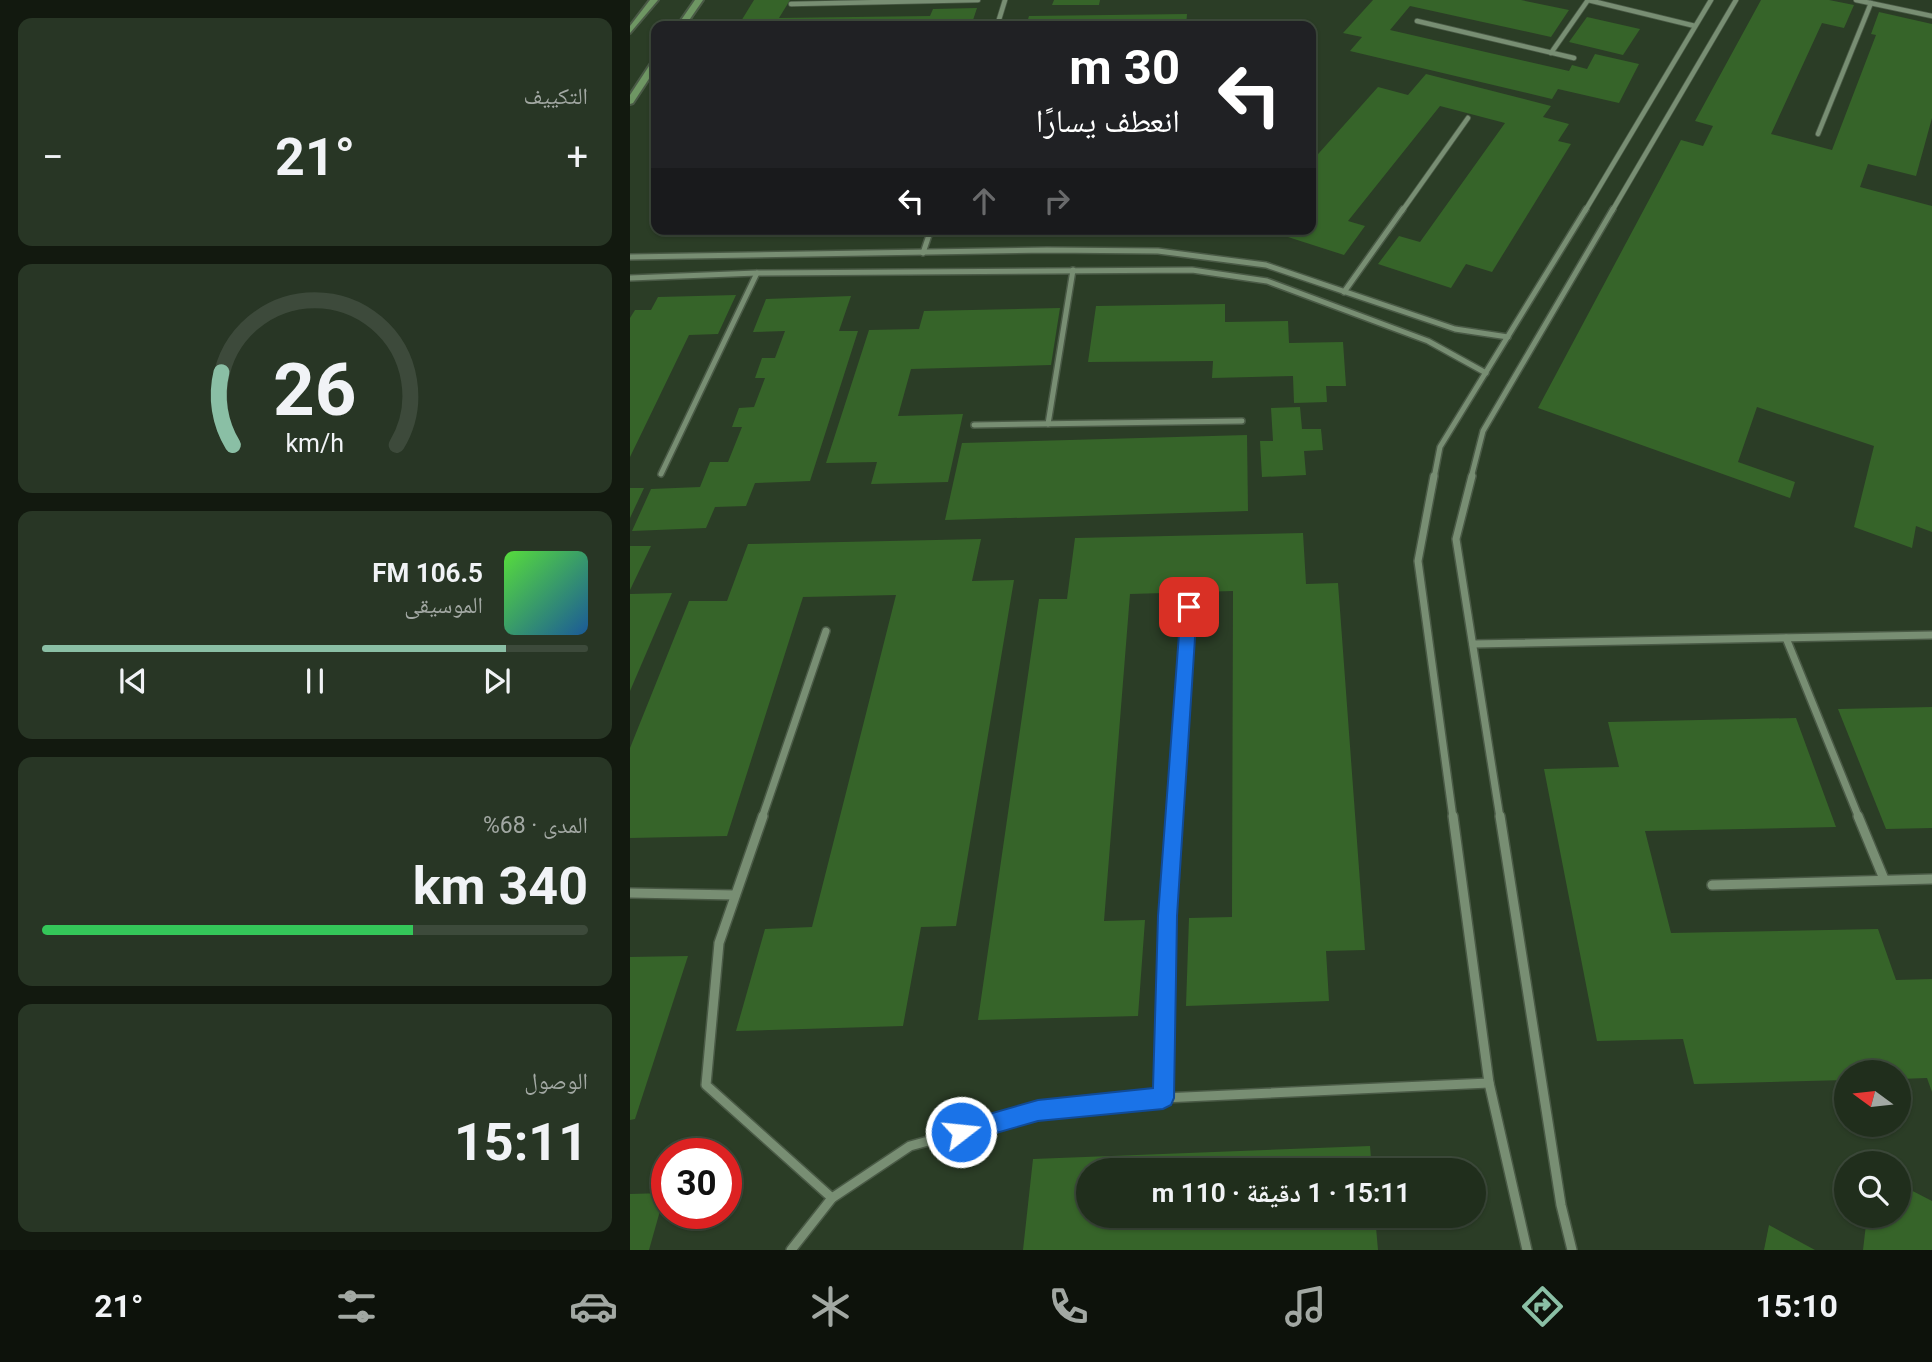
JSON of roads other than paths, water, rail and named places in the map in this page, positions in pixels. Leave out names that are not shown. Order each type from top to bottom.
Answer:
[{"type":"street","points":[[630,31],[653,0]]},
{"type":"street","points":[[684,21],[699,0]]},
{"type":"street","points":[[791,4],[978,0]]},
{"type":"street","points":[[999,21],[1005,0]]},
{"type":"street","points":[[1551,53],[1588,0],[1695,26]]},
{"type":"street","points":[[1527,1250],[1489,1083],[1418,561],[1440,447],[1711,0]]},
{"type":"street","points":[[1572,1250],[1561,1205],[1457,539],[1483,431],[1736,0]]},
{"type":"street","points":[[1856,0],[1932,16]]},
{"type":"street","points":[[1818,134],[1871,3]]},
{"type":"street","points":[[1416,21],[1574,58]]},
{"type":"street","points":[[632,96],[651,69]]},
{"type":"street","points":[[1344,292],[1468,118]]},
{"type":"street","points":[[923,253],[929,235]]},
{"type":"street","points":[[630,257],[1047,250],[1158,251],[1266,265],[1454,328],[1508,337]]},
{"type":"street","points":[[1048,424],[1073,270]]},
{"type":"street","points":[[630,278],[757,273],[1192,270],[1267,281],[1428,341],[1486,373]]},
{"type":"street","points":[[661,474],[757,273]]},
{"type":"street","points":[[974,425],[1242,421]]},
{"type":"street","points":[[1163,1098],[1168,916],[1189,607]]},
{"type":"street","points":[[826,631],[719,943],[706,1084],[832,1198]]},
{"type":"street","points":[[1473,643],[1932,635]]},
{"type":"street","points":[[1786,638],[1884,879]]},
{"type":"street","points":[[1712,885],[1932,878]]},
{"type":"street","points":[[630,893],[736,895]]},
{"type":"street","points":[[791,1250],[832,1198],[910,1146],[1038,1111],[1163,1098],[1489,1083]]}]
